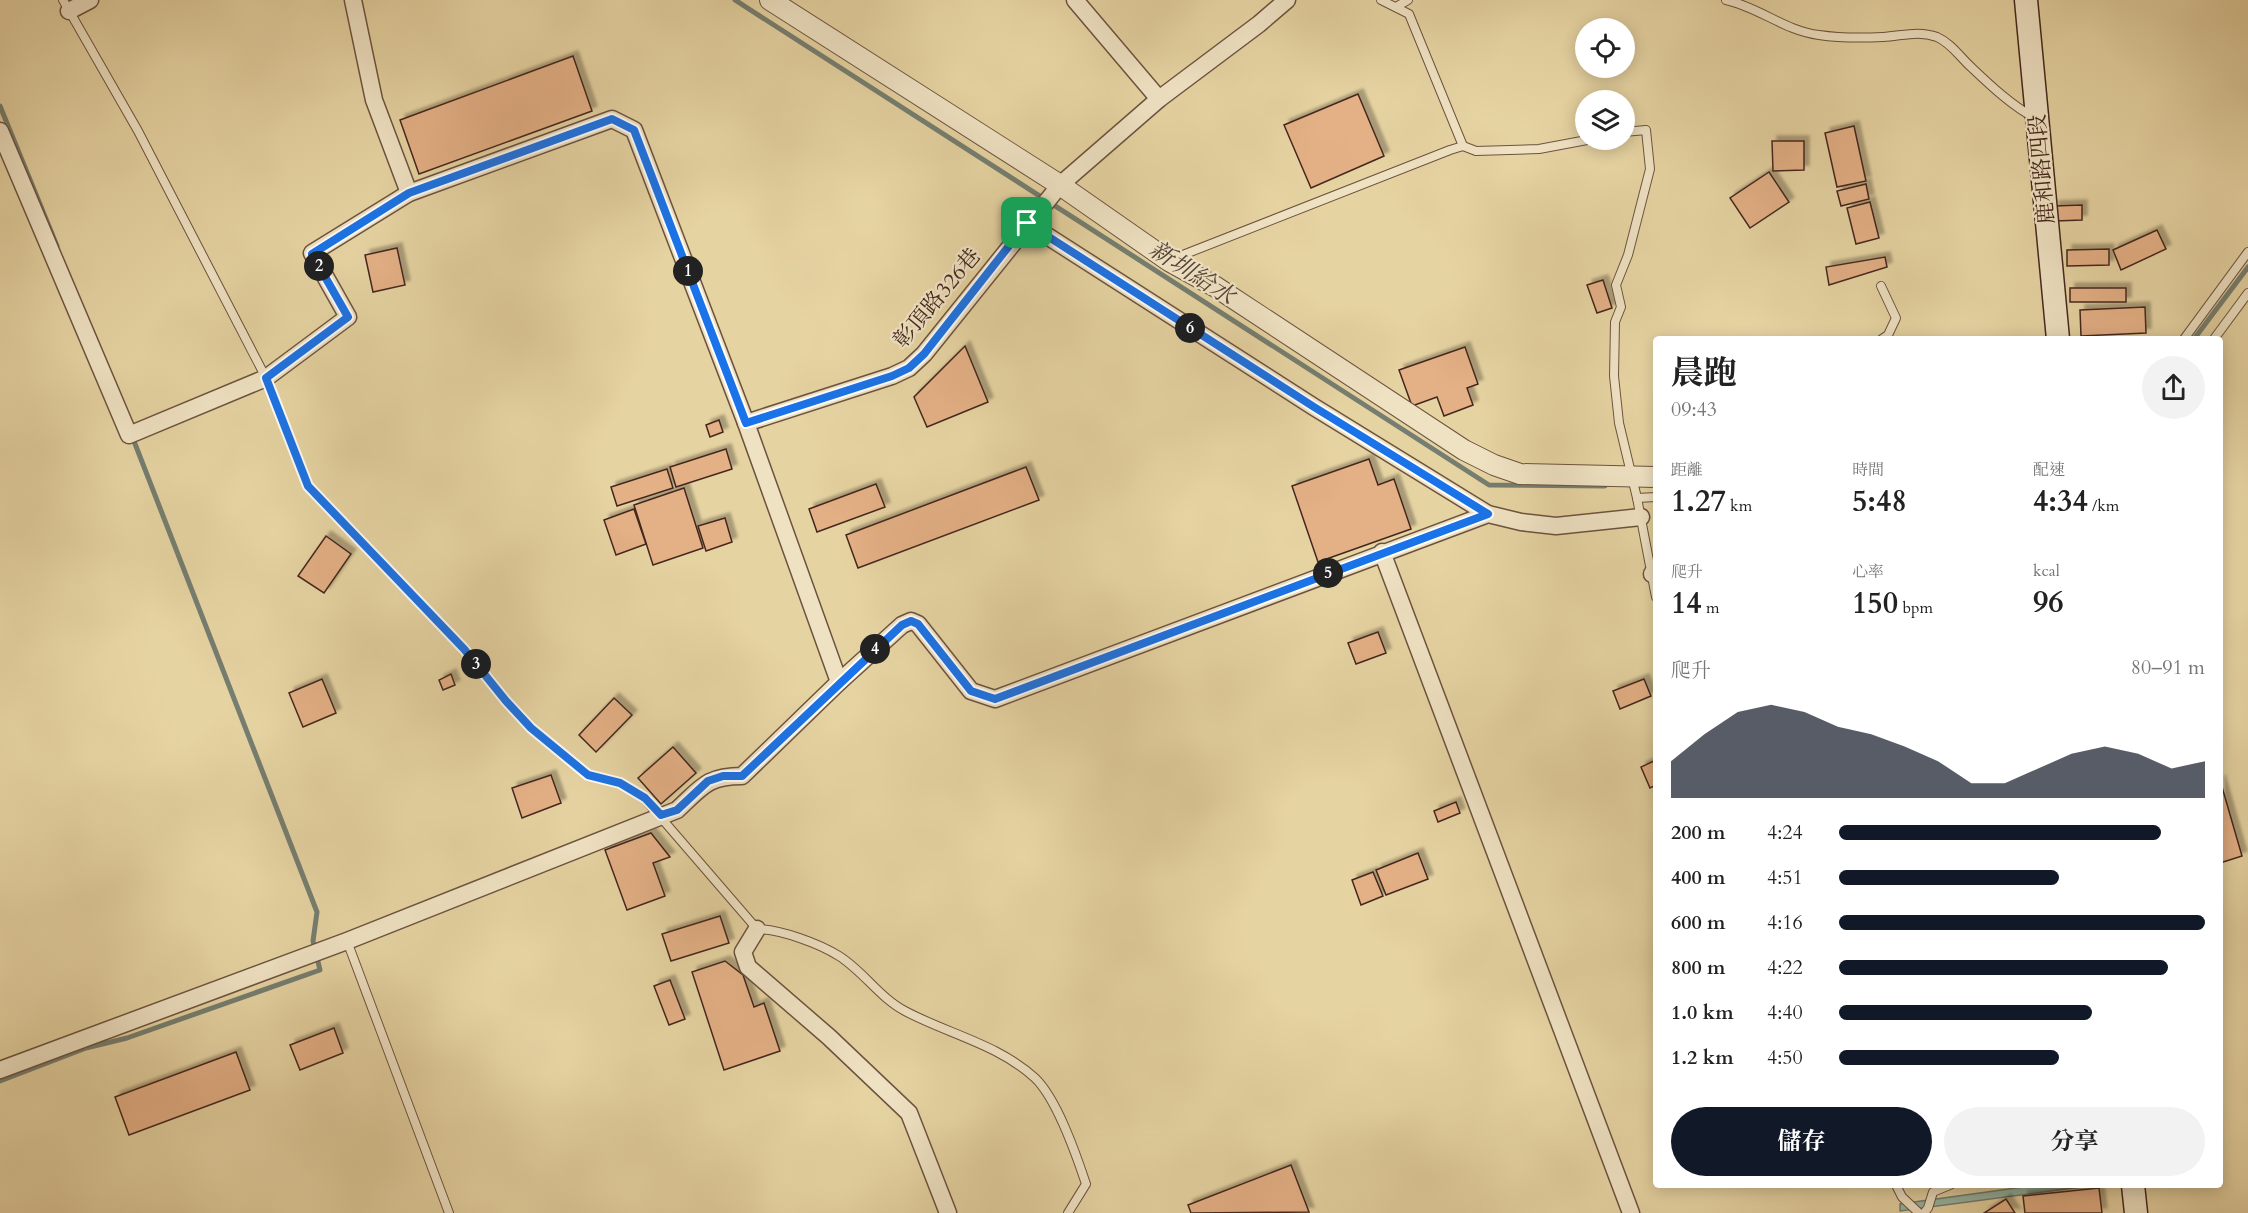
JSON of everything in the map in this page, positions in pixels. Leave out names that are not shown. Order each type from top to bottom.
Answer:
[{"type":"main road","name":"鹿和路四段","points":[[2026,0],[2058,336]]},
{"type":"main road","points":[[2133,1188],[2136,1213]]},
{"type":"street","points":[[66,6],[90,0]]},
{"type":"street","points":[[353,0],[374,100],[409,193]]},
{"type":"street","points":[[770,0],[1056,188],[1169,261],[1216,287],[1464,450],[1494,465],[1520,474],[1653,477]]},
{"type":"street","points":[[1075,0],[1159,99]]},
{"type":"street","name":"彰頂路326巷","points":[[746,423],[892,376],[909,368],[924,354],[1056,188],[1159,99],[1259,24],[1287,0]]},
{"type":"street","points":[[0,131],[129,435],[266,378],[348,317],[312,254],[409,193],[612,119],[634,130],[746,423],[839,682]]},
{"type":"street","points":[[1027,223],[1314,407],[1488,514],[1521,522],[1556,526],[1641,517]]},
{"type":"street","points":[[0,1070],[347,941],[677,810],[708,781],[723,776],[742,776],[839,682],[902,625],[911,621],[918,624],[971,691],[995,699],[1488,514]]},
{"type":"street","points":[[1382,552],[1631,1213]]},
{"type":"street","points":[[757,929],[743,952],[748,967],[829,1037],[909,1113],[948,1213]]},
{"type":"lane","points":[[1381,0],[1409,14],[1463,146]]},
{"type":"lane","points":[[1396,7],[1408,0]]},
{"type":"lane","points":[[1726,0],[1757,11],[1801,33],[1821,36],[1883,37],[1917,32],[1936,37],[1946,42],[1971,68],[2023,112],[2038,120]]},
{"type":"lane","points":[[66,6],[138,131],[266,378],[308,486],[464,649],[531,728],[588,775],[620,783],[645,798],[757,929],[774,930],[839,956],[904,1011],[991,1048],[1035,1078],[1049,1096],[1071,1143],[1086,1184],[1068,1213]]},
{"type":"lane","points":[[1635,131],[1646,130],[1650,170],[1628,255],[1616,285],[1621,307],[1615,322],[1614,376],[1619,423],[1653,570]]},
{"type":"lane","points":[[1169,261],[1463,146],[1476,151],[1539,150],[1575,142]]},
{"type":"lane","points":[[2186,336],[2248,252]]},
{"type":"lane","points":[[1881,286],[1896,318],[1886,336]]},
{"type":"lane","points":[[2216,336],[2248,293]]},
{"type":"lane","points":[[1637,498],[1653,497]]},
{"type":"lane","points":[[347,941],[449,1213]]},
{"type":"lane","points":[[1898,1188],[1902,1197],[1918,1213]]},
{"type":"lane","points":[[1924,1213],[1933,1192],[1943,1188]]},
{"type":"shaded area","points":[[2015,1188],[2073,1188],[1900,1211],[1900,1204]]},
{"type":"building","points":[[573,56],[592,111],[419,174],[400,120]]},
{"type":"building","points":[[1358,94],[1384,156],[1311,188],[1284,125]]},
{"type":"building","points":[[1854,126],[1866,181],[1837,187],[1825,133]]},
{"type":"building","points":[[1772,141],[1804,141],[1804,170],[1773,171]]},
{"type":"building","points":[[1769,172],[1789,202],[1750,228],[1730,198]]},
{"type":"building","points":[[1866,184],[1869,199],[1841,206],[1837,191]]},
{"type":"building","points":[[1870,202],[1879,238],[1856,244],[1847,208]]},
{"type":"building","points":[[2082,205],[2082,220],[2055,221],[2054,206]]},
{"type":"building","points":[[2157,230],[2166,249],[2121,270],[2113,250]]},
{"type":"building","points":[[397,248],[405,285],[373,292],[365,255]]},
{"type":"building","points":[[2109,249],[2109,265],[2067,266],[2067,250]]},
{"type":"building","points":[[1885,257],[1887,267],[1829,285],[1826,267]]},
{"type":"building","points":[[1603,280],[1612,308],[1597,313],[1587,285]]},
{"type":"building","points":[[2070,288],[2126,288],[2126,302],[2070,302]]},
{"type":"building","points":[[2145,307],[2146,333],[2081,336],[2080,310]]},
{"type":"building","points":[[965,346],[988,402],[927,427],[914,397]]},
{"type":"building","points":[[1465,347],[1478,384],[1467,388],[1473,405],[1444,416],[1437,397],[1412,406],[1399,370]]},
{"type":"building","points":[[719,420],[723,432],[710,437],[706,425]]},
{"type":"building","points":[[726,449],[732,469],[676,487],[670,467]]},
{"type":"building","points":[[1369,459],[1378,485],[1394,479],[1411,529],[1318,562],[1292,486]]},
{"type":"building","points":[[1026,467],[1039,500],[858,568],[846,535]]},
{"type":"building","points":[[667,469],[673,488],[617,506],[611,487]]},
{"type":"building","points":[[876,484],[885,507],[817,532],[809,509]]},
{"type":"building","points":[[684,488],[703,548],[653,565],[634,505]]},
{"type":"building","points":[[634,509],[646,544],[616,555],[604,520]]},
{"type":"building","points":[[725,518],[732,542],[706,551],[698,526]]},
{"type":"building","points":[[326,536],[351,554],[324,593],[298,576]]},
{"type":"building","points":[[1378,632],[1386,653],[1356,664],[1348,643]]},
{"type":"building","points":[[451,674],[455,685],[443,690],[439,680]]},
{"type":"building","points":[[322,679],[336,713],[303,727],[289,693]]},
{"type":"building","points":[[1644,679],[1651,696],[1620,709],[1613,691]]},
{"type":"building","points":[[614,698],[632,715],[596,752],[579,735]]},
{"type":"building","points":[[673,747],[696,773],[661,804],[638,778]]},
{"type":"building","points":[[1653,761],[1653,786],[1650,788],[1641,767]]},
{"type":"building","points":[[551,775],[561,803],[522,818],[512,788]]},
{"type":"building","points":[[2223,790],[2242,856],[2223,862]]},
{"type":"building","points":[[1456,802],[1460,813],[1438,822],[1434,811]]},
{"type":"building","points":[[651,833],[670,857],[653,863],[665,896],[627,910],[605,850]]},
{"type":"building","points":[[1418,853],[1428,879],[1386,895],[1376,870]]},
{"type":"building","points":[[1373,872],[1383,896],[1361,905],[1352,880]]},
{"type":"building","points":[[720,916],[729,943],[671,961],[662,934]]},
{"type":"building","points":[[725,961],[743,975],[754,1007],[764,1003],[780,1051],[724,1070],[692,972]]},
{"type":"building","points":[[670,980],[685,1019],[669,1025],[654,986]]},
{"type":"building","points":[[334,1028],[343,1053],[300,1070],[290,1045]]},
{"type":"building","points":[[236,1052],[250,1090],[129,1135],[115,1097]]},
{"type":"building","points":[[1291,1165],[1309,1212],[1191,1213],[1188,1205]]},
{"type":"building","points":[[2099,1188],[2102,1213],[2025,1213],[2023,1196]]},
{"type":"building","points":[[2006,1199],[2015,1213],[1984,1213]]},
{"type":"waterway","name":"新圳給水","points":[[735,0],[1489,485],[1605,486]]},
{"type":"waterway","points":[[0,106],[57,246]]},
{"type":"waterway","name":"新圳給水","points":[[2196,336],[2248,267]]},
{"type":"waterway","points":[[0,1081],[86,1048],[127,1038],[320,970],[313,941],[317,912],[132,436]]},
{"type":"route","points":[[612,119],[634,130],[746,423],[892,376],[909,368],[924,354],[1027,223],[1314,407],[1488,514],[995,699],[977,695],[971,691],[918,624],[911,621],[902,625],[839,682],[742,776],[723,776],[708,781],[677,810],[661,815],[645,798],[620,783],[588,775],[531,728],[464,649],[308,486],[266,378],[348,317],[312,254],[409,193],[612,119]]}]
